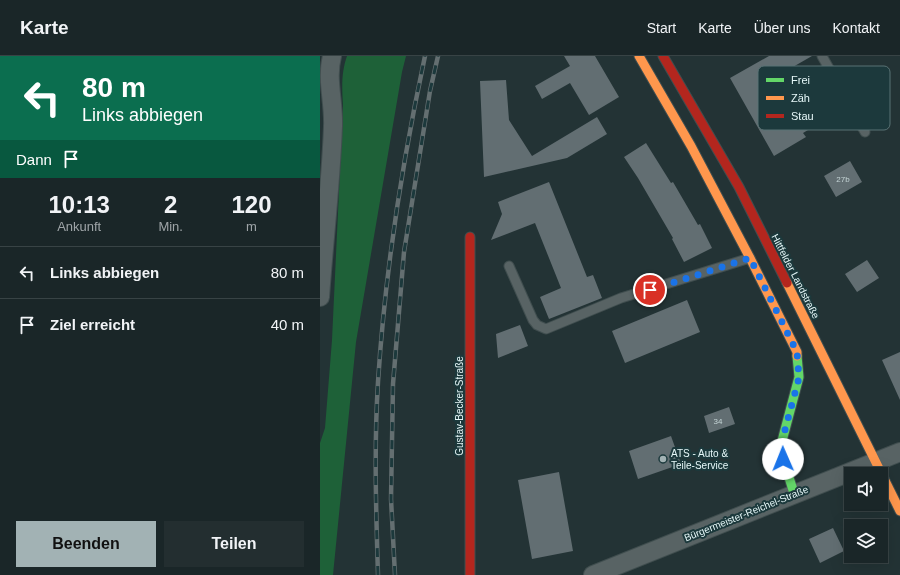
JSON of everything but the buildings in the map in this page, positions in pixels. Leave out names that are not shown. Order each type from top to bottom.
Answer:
[{"type":"street","points":[[320,298],[334,109],[329,70],[332,56]]},
{"type":"street","points":[[639,56],[691,146],[750,258],[797,352],[799,378],[782,441],[783,459],[794,493]]},
{"type":"street","name":"Hittfelder Landstraße","points":[[663,56],[739,187],[900,511]]},
{"type":"street","name":"Gustav-Becker-Straße","points":[[470,237],[470,575]]},
{"type":"street","name":"Bürgermeister-Reichel-Straße","points":[[593,575],[794,493],[900,452]]},
{"type":"lane","points":[[822,56],[828,66]]},
{"type":"lane","points":[[509,266],[533,320],[537,325],[546,329],[621,298],[750,258]]},
{"type":"green space","points":[[347,56],[406,56],[356,342],[333,575],[320,575],[320,443],[325,428],[332,340],[343,106],[342,81]]},
{"type":"railway","points":[[378,575],[376,430],[381,341],[390,259],[402,177],[425,56]]},
{"type":"railway","points":[[395,575],[391,499],[393,384],[404,252],[430,91],[438,56]]},
{"type":"traffic: fast","points":[[794,493],[783,459],[782,441],[799,377],[797,356]]},
{"type":"traffic: slow","points":[[639,56],[691,146],[750,258],[797,352],[797,356]]},
{"type":"traffic: slow","points":[[787,283],[900,511]]},
{"type":"traffic: jam","points":[[663,56],[739,187],[787,283]]},
{"type":"traffic: jam","points":[[470,237],[470,575]]},
{"type":"place","name":"ATS - Auto & Teile-Service","points":[[663,459]]},
{"type":"route","points":[[650,290],[750,258],[797,352],[799,378],[782,441],[783,459]]}]
